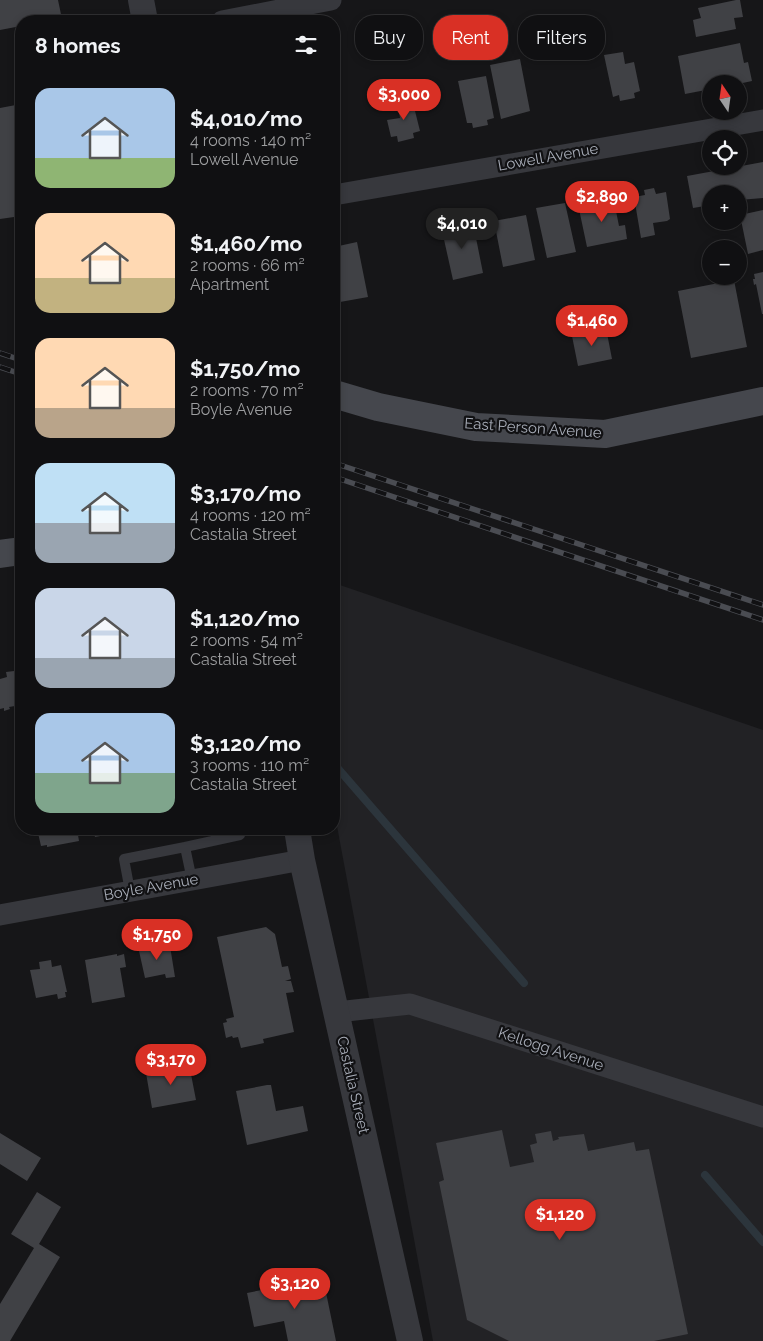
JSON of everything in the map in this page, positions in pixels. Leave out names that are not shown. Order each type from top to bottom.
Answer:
[{"type":"main road","name":"East Person Avenue","points":[[340,396],[378,407],[476,427],[605,434],[763,401]]},
{"type":"main road","points":[[0,554],[15,552]]},
{"type":"street","points":[[141,0],[144,15]]},
{"type":"street","points":[[253,15],[331,0]]},
{"type":"street","name":"Lowell Avenue","points":[[340,194],[763,120]]},
{"type":"street","name":"Castalia Street","points":[[297,835],[410,1341]]},
{"type":"street","name":"Boyle Avenue","points":[[0,915],[302,860]]},
{"type":"street","name":"Kellogg Avenue","points":[[337,1012],[410,1004],[763,1117]]},
{"type":"lane","points":[[130,891],[124,859],[240,835]]},
{"type":"lane","points":[[185,846],[192,880]]},
{"type":"shaded area","points":[[340,585],[763,730],[763,1341],[433,1341],[339,835]]},
{"type":"building","points":[[0,0],[58,0],[61,15],[15,15],[15,27],[0,30]]},
{"type":"building","points":[[740,0],[743,17],[734,18],[736,29],[696,37],[693,20],[701,18],[698,8]]},
{"type":"building","points":[[740,43],[744,63],[748,62],[752,81],[748,82],[748,75],[702,75],[702,91],[685,94],[678,56]]},
{"type":"building","points":[[623,52],[625,64],[634,62],[640,91],[634,93],[635,98],[620,101],[619,95],[613,97],[605,55]]},
{"type":"building","points":[[520,60],[530,111],[501,119],[490,65]]},
{"type":"building","points":[[486,76],[494,118],[487,120],[488,125],[473,128],[472,123],[467,123],[458,81]]},
{"type":"building","points":[[406,95],[408,104],[413,103],[420,131],[413,133],[414,138],[398,142],[397,136],[391,137],[387,120],[400,118],[396,97]]},
{"type":"building","points":[[15,105],[15,217],[0,219],[0,108]]},
{"type":"building","points":[[763,162],[763,198],[747,199],[747,185],[702,185],[702,206],[693,208],[687,176],[702,173],[702,175],[747,175],[747,165]]},
{"type":"building","points":[[654,188],[656,194],[666,192],[670,219],[653,223],[655,235],[641,238],[634,197],[645,195],[644,190]]},
{"type":"building","points":[[613,196],[619,226],[625,225],[627,239],[587,247],[579,209],[594,206],[593,200]]},
{"type":"building","points":[[565,203],[576,252],[547,258],[536,208]]},
{"type":"building","points":[[763,210],[763,250],[748,254],[747,240],[745,240],[743,230],[747,230],[747,213]]},
{"type":"building","points":[[526,215],[535,260],[503,267],[494,221]]},
{"type":"building","points":[[470,219],[472,228],[474,228],[483,273],[453,280],[443,235],[445,234],[444,225]]},
{"type":"building","points":[[357,242],[368,297],[340,302],[340,246]]},
{"type":"building","points":[[763,272],[762,314],[756,284],[754,285],[753,279],[755,279],[754,274]]},
{"type":"building","points":[[709,285],[735,285],[747,347],[691,358],[678,291]]},
{"type":"building","points":[[606,328],[612,359],[578,366],[572,336]]},
{"type":"building","points":[[14,671],[15,674],[15,706],[9,707],[10,709],[4,711],[4,708],[0,709],[0,679],[7,677],[6,672]]},
{"type":"building","points":[[38,835],[78,835],[79,841],[47,847],[47,845],[41,846]]},
{"type":"building","points":[[266,927],[275,934],[282,967],[288,966],[291,979],[285,981],[291,981],[294,992],[286,993],[294,1032],[263,1039],[264,1043],[241,1048],[238,1037],[226,1038],[223,1023],[227,1022],[226,1019],[234,1017],[217,937]]},
{"type":"building","points":[[160,941],[161,947],[170,946],[175,977],[166,978],[165,974],[145,978],[139,951],[149,949],[148,943]]},
{"type":"building","points":[[117,954],[117,956],[124,954],[126,967],[120,968],[125,997],[92,1003],[85,960]]},
{"type":"building","points":[[51,960],[52,967],[61,965],[67,992],[65,992],[66,997],[58,999],[57,994],[36,998],[30,970],[40,969],[39,962]]},
{"type":"building","points":[[189,1064],[196,1100],[152,1108],[146,1073]]},
{"type":"building","points":[[271,1085],[276,1111],[303,1106],[308,1131],[247,1145],[236,1091]]},
{"type":"building","points":[[502,1130],[510,1167],[534,1162],[530,1145],[537,1143],[535,1134],[551,1131],[553,1141],[559,1139],[558,1137],[584,1134],[588,1151],[634,1142],[636,1151],[649,1149],[688,1334],[654,1341],[509,1341],[467,1320],[439,1182],[444,1180],[436,1143]]},
{"type":"building","points":[[0,1133],[41,1158],[27,1181],[0,1164]]},
{"type":"building","points":[[37,1192],[61,1207],[39,1244],[60,1257],[10,1341],[0,1341],[0,1304],[34,1248],[11,1234]]},
{"type":"building","points":[[323,1278],[336,1341],[288,1341],[284,1321],[254,1327],[247,1293]]},
{"type":"waterway","points":[[340,771],[524,983]]},
{"type":"waterway","points":[[705,1175],[763,1242]]},
{"type":"railway","points":[[0,353],[15,358]]},
{"type":"railway","points":[[0,367],[15,372]]},
{"type":"railway","points":[[340,465],[763,605]]},
{"type":"railway","points":[[340,479],[763,620]]}]
